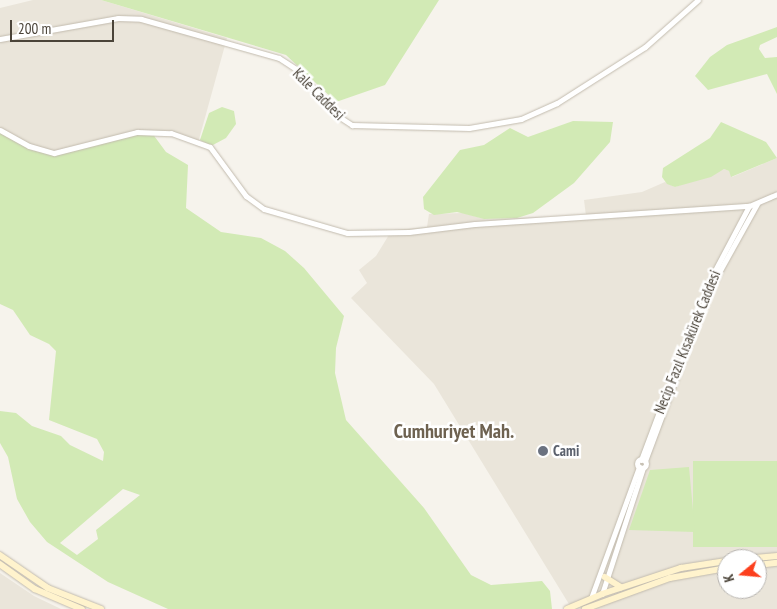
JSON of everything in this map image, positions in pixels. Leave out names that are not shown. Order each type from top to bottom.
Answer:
[{"type":"main road","points":[[0,555],[48,588],[101,609]]},
{"type":"main road","points":[[567,609],[621,587],[680,568],[717,562]]},
{"type":"main road","points":[[0,564],[35,589],[82,609]]},
{"type":"main road","points":[[585,609],[678,576],[717,570]]},
{"type":"main road","points":[[605,577],[621,587]]},
{"type":"main road","points":[[602,594],[604,602]]},
{"type":"main road","points":[[591,598],[594,606]]},
{"type":"street","name":"Kale Caddesi","points":[[0,39],[118,18],[141,19],[278,58],[296,69],[338,116],[352,125],[469,128],[521,119],[557,104],[645,47],[698,0]]},
{"type":"street","points":[[0,130],[35,148],[54,153],[137,132],[171,133],[210,147],[246,196],[264,209],[347,233],[409,232],[474,224],[750,206],[777,194]]},
{"type":"street","name":"Necip Fazıl Kısakürek Caddesi","points":[[643,460],[704,302],[756,204]]},
{"type":"street","name":"Necip Fazıl Kısakürek Caddesi","points":[[643,460],[700,302],[750,206]]},
{"type":"street","points":[[602,594],[605,577],[643,460]]},
{"type":"street","points":[[591,598],[641,468]]},
{"type":"shaded area","points":[[33,0],[101,0],[227,38],[198,143],[157,133],[51,155],[25,147],[0,132],[0,8]]},
{"type":"shaded area","points":[[777,158],[777,609],[572,609],[434,384],[351,298],[367,283],[359,270],[376,256],[392,230],[427,227],[429,214],[463,213],[485,219],[586,216],[584,200],[642,192],[665,182],[675,187],[724,169],[729,171],[732,177]]},
{"type":"shaded area","points":[[0,573],[34,596],[61,609],[0,609]]},
{"type":"green space","points":[[101,0],[439,0],[385,85],[336,102],[286,55]]},
{"type":"green space","points":[[777,27],[777,37],[760,45],[759,49],[765,58],[777,57],[777,94],[767,74],[708,90],[695,76],[710,57],[727,45]]},
{"type":"green space","points":[[222,107],[234,111],[236,124],[226,138],[211,146],[200,140],[209,113]]},
{"type":"green space","points":[[573,121],[613,122],[610,142],[574,183],[533,213],[517,218],[484,219],[457,212],[434,215],[424,209],[423,197],[460,150],[484,145],[510,128],[528,137]]},
{"type":"green space","points":[[721,122],[766,142],[777,158],[731,177],[729,171],[724,169],[711,177],[675,187],[667,184],[662,177],[663,168],[710,138]]},
{"type":"green space","points":[[0,132],[31,150],[55,155],[128,136],[152,133],[166,152],[188,165],[186,208],[221,232],[261,238],[285,251],[304,268],[344,316],[336,348],[335,373],[346,420],[424,508],[471,575],[491,585],[542,581],[550,591],[552,609],[168,609],[108,582],[47,542],[30,522],[17,499],[8,457],[0,443],[0,411],[16,413],[32,426],[61,436],[70,445],[103,461],[104,452],[97,439],[49,420],[56,351],[49,344],[30,335],[13,310],[0,304]],"holes":[[[123,489],[140,495],[96,530],[98,539],[77,555],[60,543]]]},
{"type":"green space","points":[[693,461],[777,461],[777,547],[693,547]]},
{"type":"green space","points":[[689,467],[695,532],[629,530],[650,470]]},
{"type":"place","name":"Cami","points":[[543,451]]},
{"type":"district","name":"Cumhuriyet Mah.","points":[[454,431]]}]
